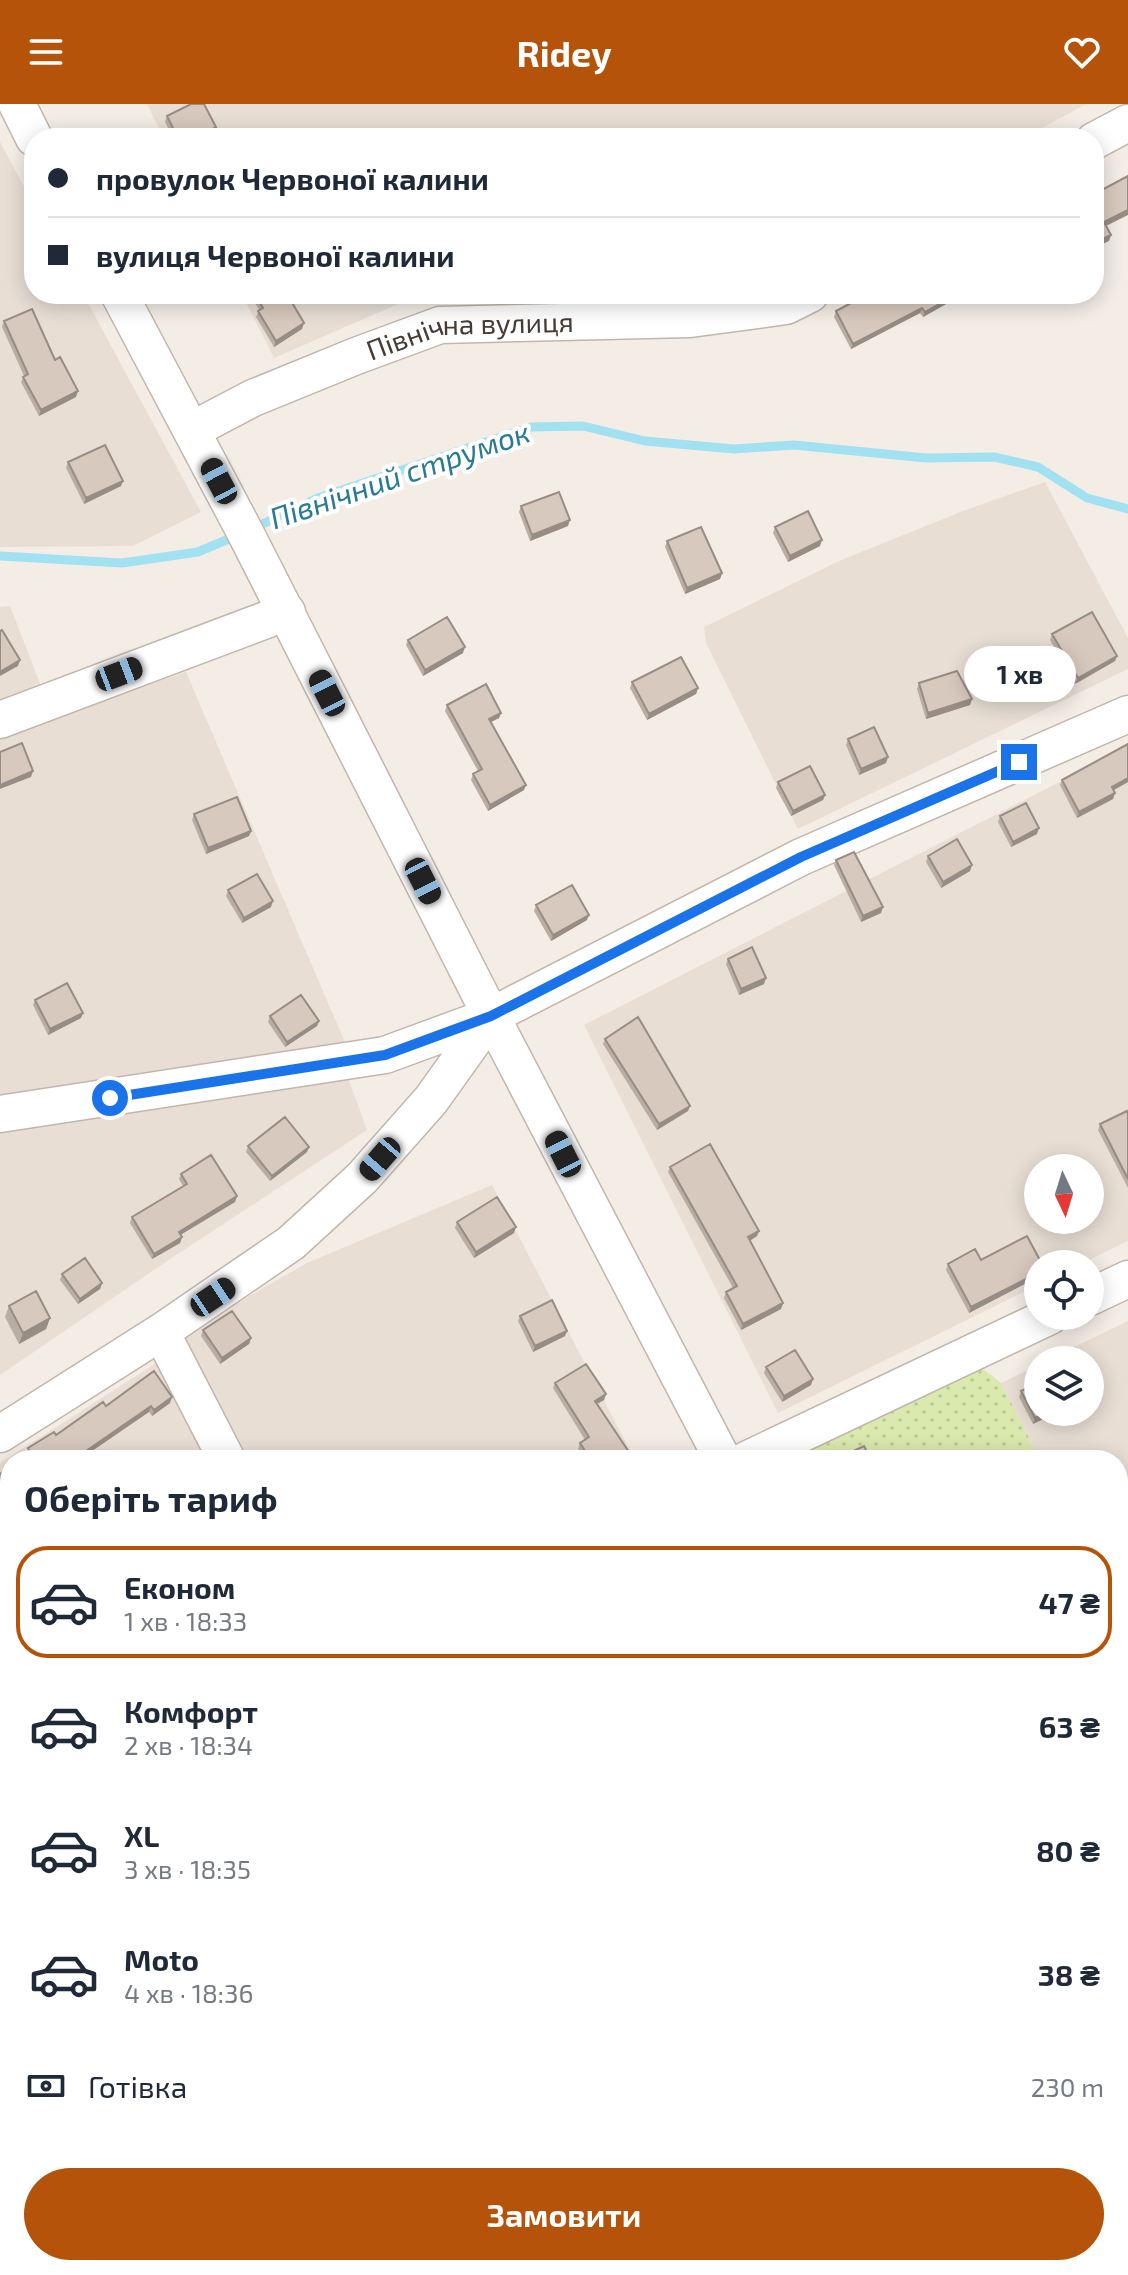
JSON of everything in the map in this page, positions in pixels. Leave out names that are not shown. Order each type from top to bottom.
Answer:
[{"type":"street","points":[[1104,136],[1128,123]]},
{"type":"street","points":[[124,304],[287,612],[491,1016],[718,1450]]},
{"type":"street","name":"Північна вулиця","points":[[192,430],[253,398],[440,325],[690,319],[790,304]]},
{"type":"street","points":[[0,720],[287,612]]},
{"type":"street","points":[[0,1114],[385,1055],[491,1016],[801,857],[1128,714]]},
{"type":"street","points":[[0,1434],[161,1332],[291,1243],[362,1178],[431,1100],[491,1016]]},
{"type":"street","points":[[1104,1290],[1128,1279]]},
{"type":"street","points":[[767,1450],[1024,1328]]},
{"type":"street","points":[[161,1332],[222,1450]]},
{"type":"shaded area","points":[[147,104],[1086,104],[1042,128],[159,128]]},
{"type":"shaded area","points":[[0,142],[24,186],[24,304],[88,304],[201,512],[133,546],[0,547]]},
{"type":"shaded area","points":[[247,304],[398,304],[274,358]]},
{"type":"shaded area","points":[[1045,482],[1128,638],[1128,669],[798,829],[706,643],[704,627],[839,561]]},
{"type":"shaded area","points":[[10,606],[53,717],[186,672],[344,1040],[346,1072],[367,1130],[0,1375],[0,607]]},
{"type":"shaded area","points":[[1128,747],[1128,1241],[1104,1253],[1104,1250],[1024,1250],[1024,1292],[778,1413],[584,1025]]},
{"type":"shaded area","points":[[492,1185],[630,1450],[244,1450],[183,1334],[307,1263]]},
{"type":"shaded area","points":[[1128,1321],[1128,1450],[1035,1450],[1001,1383],[1024,1372],[1024,1426],[1104,1426],[1104,1346],[1076,1346]]},
{"type":"shaded area","points":[[164,1358],[211,1450],[20,1450]]},
{"type":"green space","points":[[981,1367],[1001,1383],[1035,1450],[804,1450]]},
{"type":"building","points":[[191,104],[204,104],[216,127],[173,128],[167,116]]},
{"type":"building","points":[[1128,176],[1128,210],[1104,222],[1104,189]]},
{"type":"building","points":[[1104,222],[1111,235],[1104,238]]},
{"type":"building","points":[[261,304],[293,304],[304,323],[276,341],[258,311],[263,308]]},
{"type":"building","points":[[849,304],[939,304],[925,312],[922,308],[853,344],[836,311]]},
{"type":"building","points":[[32,309],[55,360],[60,357],[78,391],[41,410],[23,377],[28,374],[4,321]]},
{"type":"building","points":[[105,445],[123,481],[86,498],[68,462]]},
{"type":"building","points":[[559,492],[570,520],[532,535],[521,506]]},
{"type":"building","points":[[808,511],[822,540],[790,556],[775,527]]},
{"type":"building","points":[[701,527],[722,573],[687,588],[667,541]]},
{"type":"building","points":[[1092,612],[1117,656],[1078,678],[1052,634]]},
{"type":"building","points":[[447,617],[465,647],[425,670],[408,640]]},
{"type":"building","points":[[0,631],[20,660],[0,672]]},
{"type":"building","points":[[681,657],[698,688],[649,714],[632,682]]},
{"type":"building","points":[[957,671],[972,699],[928,713],[919,683]]},
{"type":"building","points":[[486,684],[501,713],[489,719],[526,785],[490,805],[473,774],[482,769],[447,705]]},
{"type":"building","points":[[874,727],[888,757],[861,769],[848,739]]},
{"type":"building","points":[[22,743],[33,771],[0,785],[0,752]]},
{"type":"building","points":[[1128,744],[1128,778],[1112,787],[1115,793],[1079,812],[1062,780]]},
{"type":"building","points":[[810,766],[825,795],[793,811],[778,782]]},
{"type":"building","points":[[237,797],[251,831],[208,848],[194,814]]},
{"type":"building","points":[[1026,803],[1039,828],[1013,842],[1000,816]]},
{"type":"building","points":[[957,839],[972,865],[943,882],[928,856]]},
{"type":"building","points":[[854,852],[883,907],[863,916],[836,860]]},
{"type":"building","points":[[257,874],[273,901],[244,918],[228,890]]},
{"type":"building","points":[[572,885],[589,915],[553,935],[536,905]]},
{"type":"building","points":[[752,947],[766,978],[741,989],[728,959]]},
{"type":"building","points":[[67,983],[83,1013],[50,1029],[35,1000]]},
{"type":"building","points":[[301,995],[319,1021],[287,1042],[270,1016]]},
{"type":"building","points":[[638,1017],[690,1106],[659,1124],[605,1039]]},
{"type":"building","points":[[1127,1111],[1128,1114],[1128,1179],[1100,1124]]},
{"type":"building","points":[[285,1117],[309,1147],[272,1176],[248,1146]]},
{"type":"building","points":[[710,1144],[759,1231],[748,1237],[783,1303],[743,1324],[726,1292],[737,1286],[670,1167]]},
{"type":"building","points":[[211,1155],[237,1196],[179,1232],[182,1237],[154,1254],[132,1217],[187,1184],[181,1174]]},
{"type":"building","points":[[497,1197],[516,1227],[476,1252],[457,1222]]},
{"type":"building","points":[[1027,1236],[1034,1250],[1024,1250],[1024,1280],[971,1307],[948,1264],[975,1249],[981,1260]]},
{"type":"building","points":[[85,1258],[102,1283],[80,1299],[62,1274]]},
{"type":"building","points":[[36,1291],[50,1318],[23,1333],[9,1306]]},
{"type":"building","points":[[552,1300],[567,1331],[535,1346],[520,1316]]},
{"type":"building","points":[[232,1311],[251,1338],[222,1358],[203,1330]]},
{"type":"building","points":[[795,1350],[813,1379],[784,1396],[766,1367]]},
{"type":"building","points":[[586,1364],[606,1394],[595,1401],[628,1450],[585,1450],[580,1443],[589,1437],[555,1383]]},
{"type":"building","points":[[154,1371],[172,1397],[154,1410],[151,1406],[87,1450],[28,1448],[54,1432],[56,1435],[103,1402],[106,1406]]},
{"type":"waterway","name":"Північний струмок","points":[[252,529],[318,498],[531,427],[583,426],[645,441],[734,449],[794,445],[926,458],[994,457],[1038,467],[1087,498],[1128,509]]},
{"type":"waterway","name":"Північний струмок","points":[[0,556],[122,563],[198,552],[238,535]]},
{"type":"route","points":[[110,1098],[385,1055],[491,1016],[801,857],[1019,762]]}]
